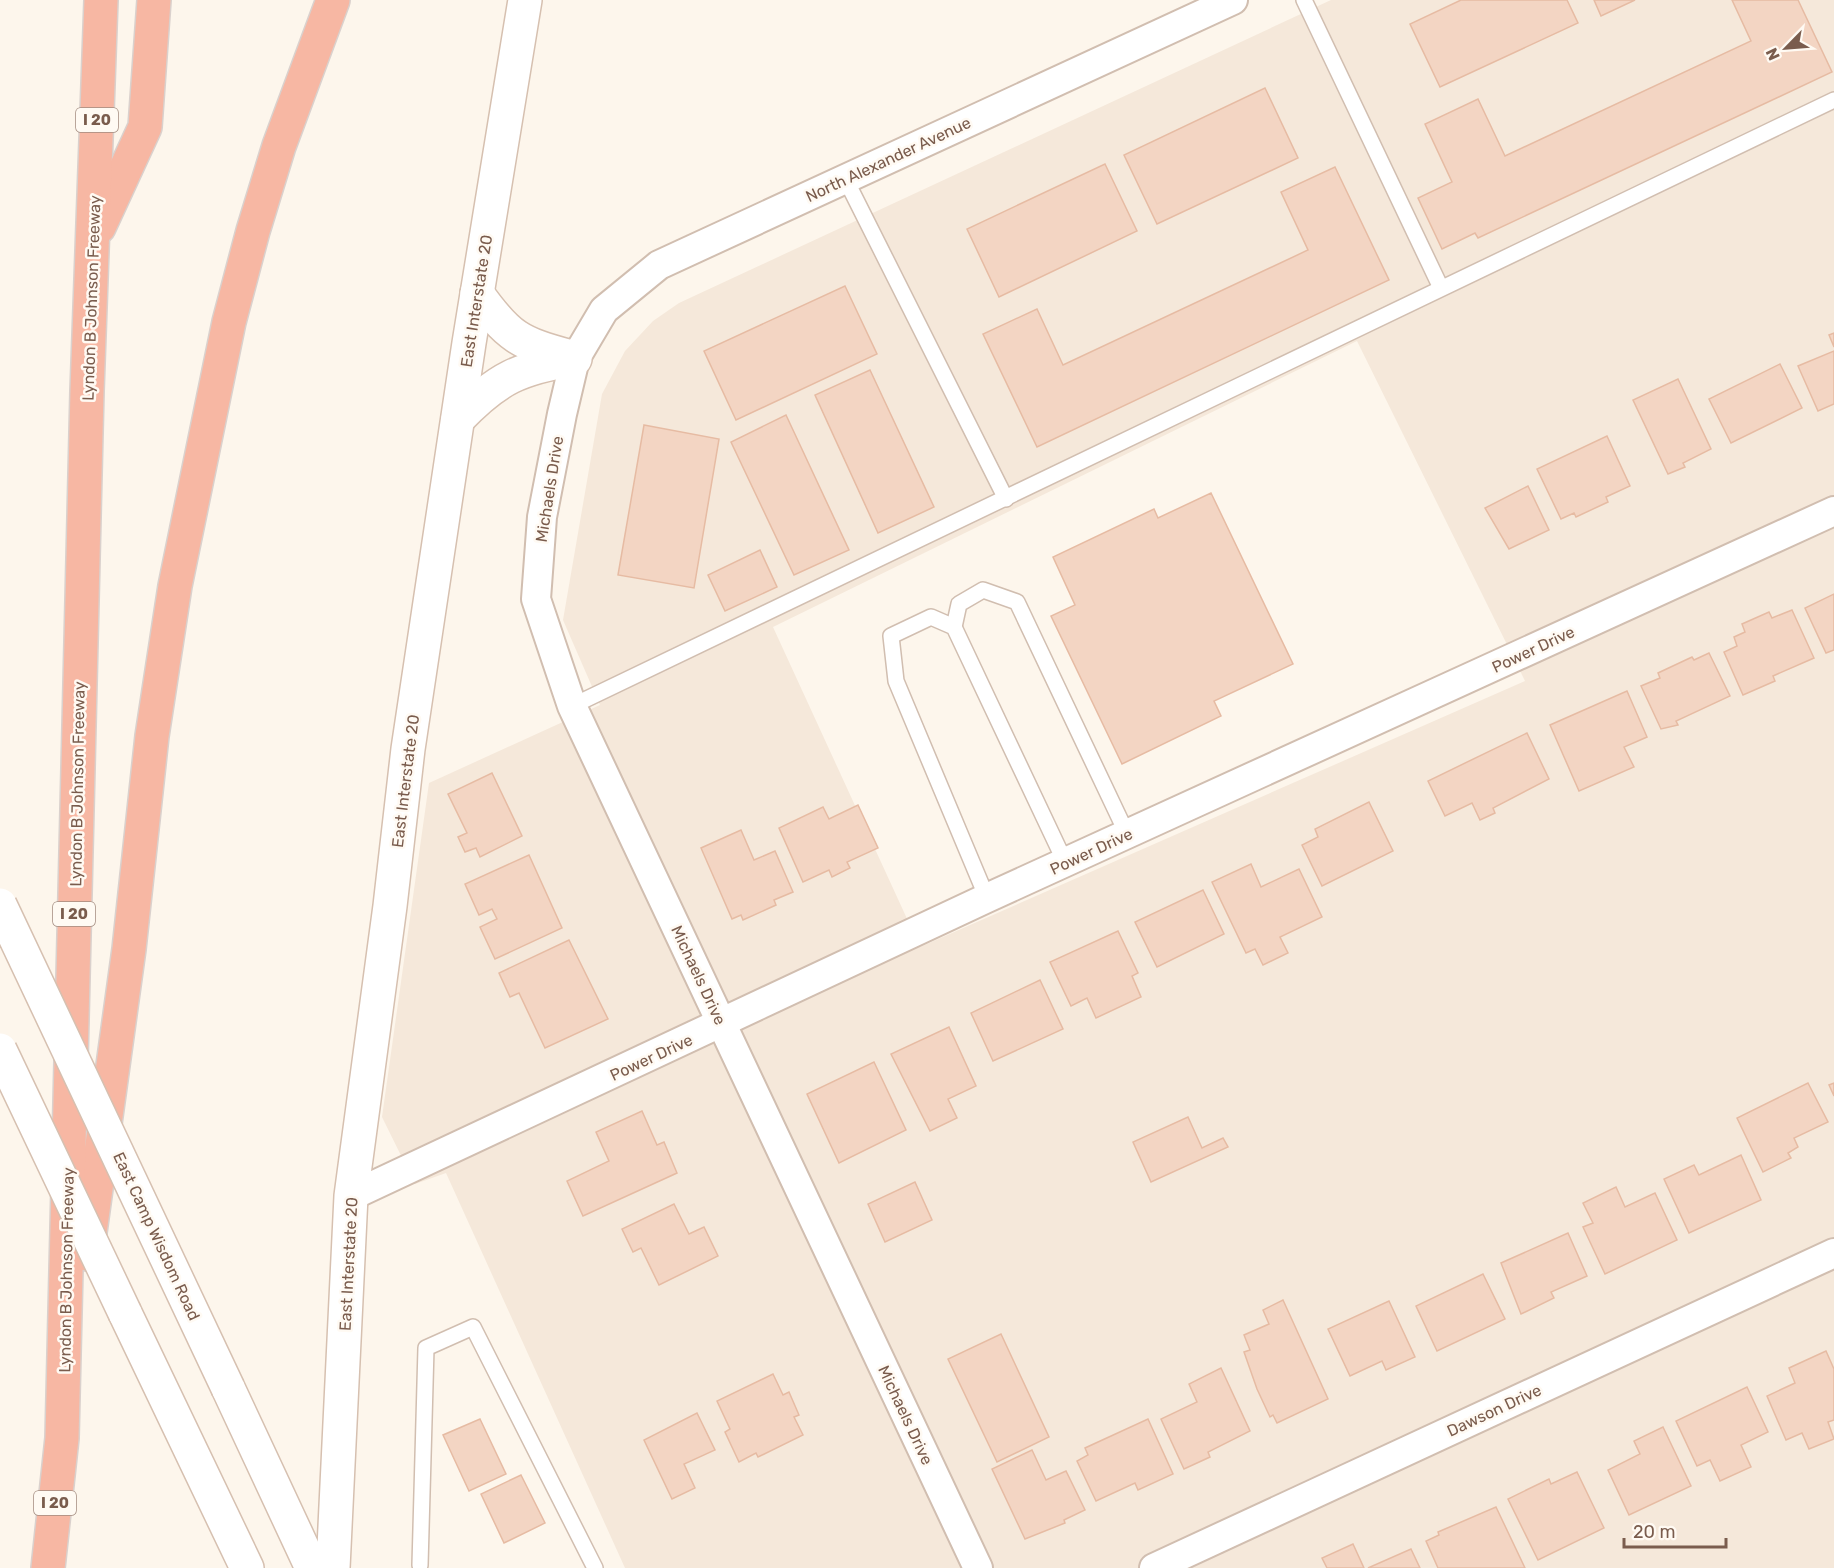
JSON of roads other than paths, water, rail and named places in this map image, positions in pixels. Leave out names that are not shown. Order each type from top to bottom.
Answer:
[{"type":"highway","name":"Lyndon B Johnson Freeway","points":[[48,1568],[62,1437],[87,391],[101,0]]},
{"type":"highway","points":[[93,239],[145,127],[154,0]]},
{"type":"highway","points":[[62,1437],[129,949],[152,736],[175,586],[229,322],[253,231],[279,146],[333,0]]},
{"type":"main road","name":"East Interstate 20","points":[[333,1568],[351,1196],[390,906],[408,749],[477,293],[525,0]]},
{"type":"main road","points":[[477,293],[503,328],[532,347],[575,359]]},
{"type":"main road","points":[[458,419],[483,392],[519,371],[575,359]]},
{"type":"main road","name":"East Camp Wisdom Road","points":[[0,905],[312,1568]]},
{"type":"main road","points":[[0,1050],[247,1568]]},
{"type":"street","name":"North Alexander Avenue","points":[[575,359],[604,310],[659,265],[1233,0]]},
{"type":"street","name":"Michaels Drive","points":[[575,359],[542,517],[536,599],[572,706],[978,1568]]},
{"type":"street","name":"Power Drive","points":[[351,1196],[723,1024],[987,898],[1834,511]]},
{"type":"street","name":"Dawson Drive","points":[[1154,1568],[1834,1253]]},
{"type":"lane","points":[[1304,0],[1441,288]]},
{"type":"lane","points":[[572,706],[1834,100]]},
{"type":"lane","points":[[846,178],[1006,499]]},
{"type":"lane","points":[[1065,862],[954,627],[959,604],[983,590],[1017,602],[1127,834]]},
{"type":"lane","points":[[954,627],[932,617],[891,636],[896,681],[987,898]]},
{"type":"lane","points":[[420,1565],[426,1348],[472,1327],[595,1568]]}]
